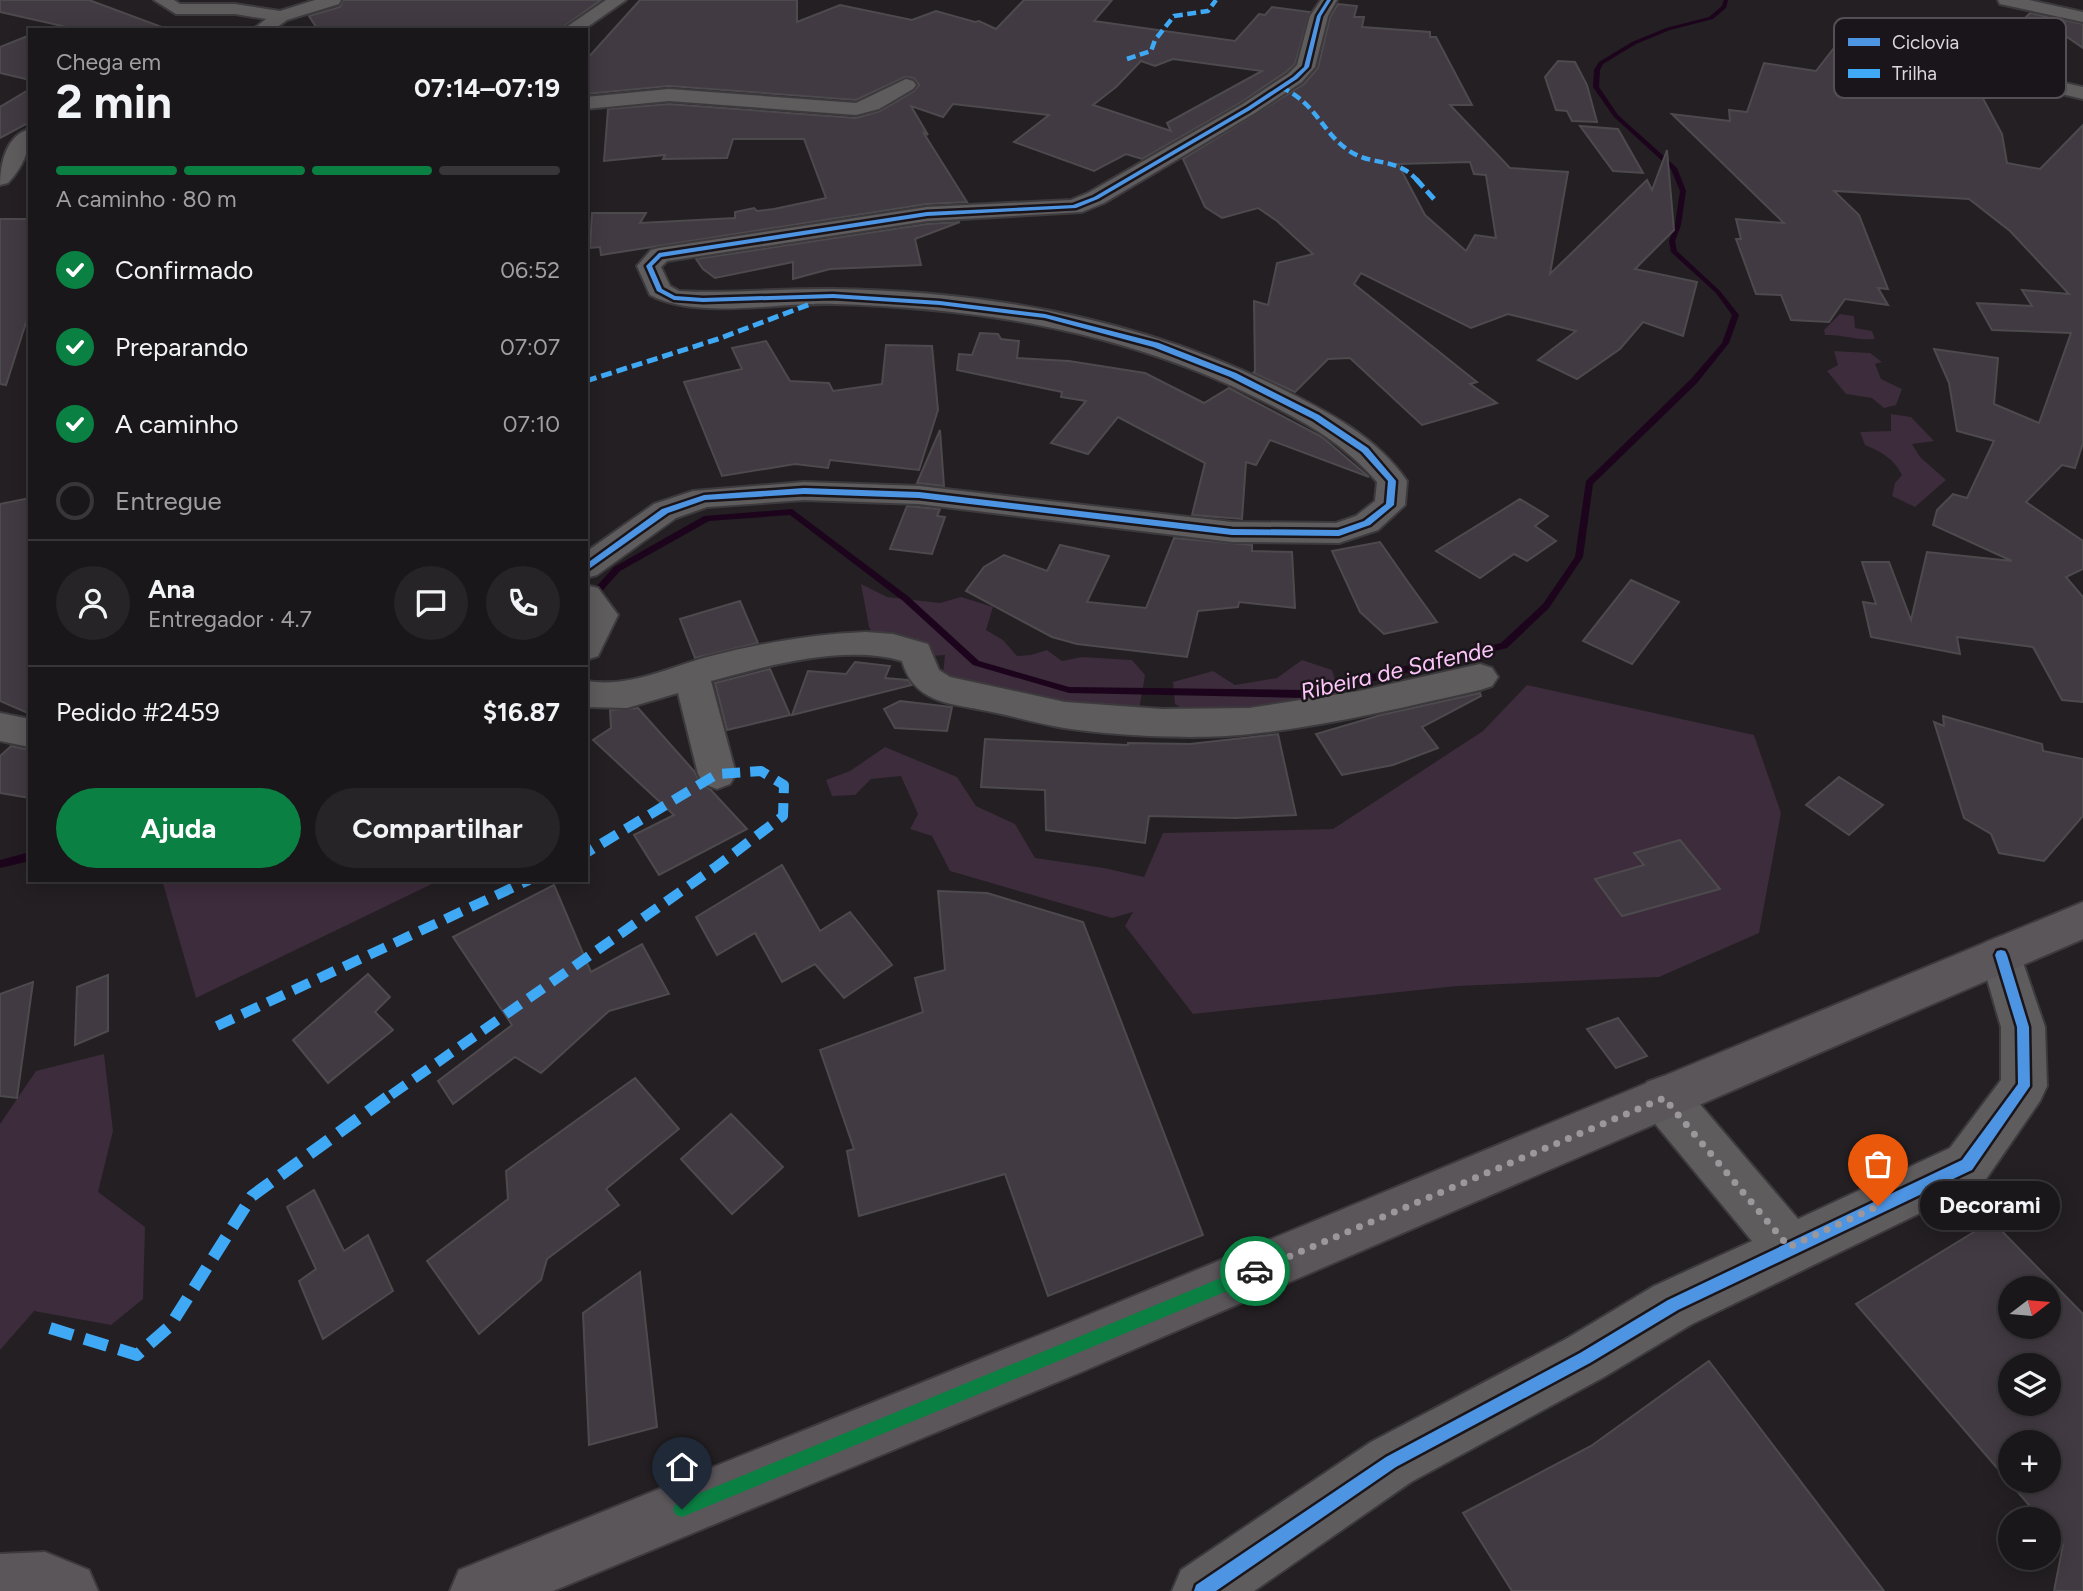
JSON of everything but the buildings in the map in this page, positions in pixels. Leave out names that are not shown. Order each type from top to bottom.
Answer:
[{"type":"main road","points":[[480,1591],[1071,1350],[2083,920]]},
{"type":"main road","points":[[0,1584],[45,1582],[68,1591]]},
{"type":"street","points":[[162,0],[176,9],[235,9],[281,16]]},
{"type":"street","points":[[264,28],[281,16],[333,0]]},
{"type":"street","points":[[574,28],[618,0]]},
{"type":"street","points":[[588,567],[665,512],[704,498],[804,491],[919,495],[1232,532],[1339,533],[1375,517],[1390,506],[1392,481],[1365,450],[1316,417],[1233,375],[1156,345],[1045,316],[940,303],[833,296],[703,300],[674,298],[659,290],[649,266],[659,256],[913,216],[1073,207],[1248,109],[1295,78],[1306,67],[1319,16],[1329,0]]},
{"type":"street","points":[[2006,0],[2081,14]]},
{"type":"street","points":[[588,103],[669,95],[856,109],[872,105],[906,85]]},
{"type":"street","points":[[0,178],[14,162],[15,149],[28,137]]},
{"type":"street","points":[[588,599],[601,615],[588,644]]},
{"type":"street","points":[[588,694],[606,698],[652,690],[691,674],[756,656],[841,644],[904,647],[916,653],[922,677],[930,684],[943,688],[1065,715],[1162,722],[1249,721],[1359,704],[1480,677]]},
{"type":"street","points":[[691,674],[717,774]]},
{"type":"street","points":[[0,727],[28,733]]},
{"type":"street","points":[[1202,1591],[1391,1462],[1586,1358],[1673,1305],[1789,1247],[1967,1165],[2024,1086],[2023,1027],[2001,955]]},
{"type":"street","points":[[1664,1098],[1789,1247]]},
{"type":"shaded area","points":[[1840,314],[1854,316],[1855,328],[1872,331],[1875,339],[1825,335],[1824,330]]},
{"type":"shaded area","points":[[1834,351],[1870,353],[1882,362],[1875,364],[1881,379],[1902,389],[1896,405],[1884,408],[1872,398],[1846,394],[1827,371],[1838,365]]},
{"type":"shaded area","points":[[1891,414],[1911,417],[1934,441],[1912,444],[1920,457],[1946,480],[1915,507],[1892,496],[1895,483],[1902,475],[1887,457],[1865,445],[1860,432],[1891,431]]},
{"type":"shaded area","points":[[861,584],[887,597],[940,603],[961,597],[993,607],[986,630],[1003,640],[1017,656],[1047,650],[1062,661],[1082,657],[1132,660],[1145,675],[1138,716],[1096,727],[1075,702],[989,703],[943,674],[945,655],[917,657],[880,647],[869,627]]},
{"type":"shaded area","points":[[1302,660],[1332,670],[1339,693],[1320,702],[1290,701],[1272,710],[1206,722],[1175,704],[1173,682],[1213,671],[1235,685],[1277,678]]},
{"type":"shaded area","points":[[1527,685],[1754,735],[1781,813],[1759,933],[1659,977],[1457,986],[1193,1014],[1125,926],[1133,912],[1112,918],[950,871],[932,836],[910,829],[918,814],[901,776],[871,779],[855,795],[832,796],[826,780],[850,771],[885,747],[957,777],[976,806],[1015,824],[1035,858],[1144,877],[1163,833],[1333,829],[1483,731]]},
{"type":"shaded area","points":[[163,882],[436,882],[196,998]]},
{"type":"shaded area","points":[[104,1054],[113,1131],[98,1192],[145,1227],[143,1299],[111,1325],[34,1311],[0,1350],[0,1124],[36,1071]]},
{"type":"waterway","name":"Ribeira de Safende","points":[[590,599],[617,569],[707,518],[792,512],[906,599],[976,663],[1069,690],[1305,694],[1504,646],[1546,606],[1579,557],[1589,483],[1694,381],[1725,343],[1736,315],[1718,292],[1674,252],[1672,241],[1678,225],[1683,191],[1674,168],[1616,116],[1596,87],[1597,70],[1601,63],[1634,43],[1668,29],[1711,18],[1724,7],[1726,0]]},
{"type":"waterway","name":"Ribeira de Safende","points":[[0,864],[28,857]]},
{"type":"marked path","points":[[1127,59],[1151,51],[1155,40],[1174,16],[1208,11],[1216,0]]},
{"type":"marked path","points":[[1281,87],[1294,93],[1311,107],[1343,146],[1357,155],[1404,167],[1434,199]]},
{"type":"marked path","points":[[588,380],[718,339],[813,303]]},
{"type":"marked path","points":[[50,1328],[137,1355],[170,1326],[252,1196],[479,1031],[717,866],[783,816],[784,785],[761,771],[717,774],[588,852]]},
{"type":"marked path","points":[[217,1026],[525,882]]},
{"type":"cycle path","points":[[588,567],[665,511],[704,498],[804,491],[919,495],[1232,532],[1339,533],[1367,523],[1390,505],[1392,481],[1365,450],[1316,417],[1233,375],[1156,345],[1045,316],[940,303],[833,296],[703,300],[674,298],[659,290],[649,266],[659,255],[927,214],[1074,207],[1096,198],[1248,109],[1295,78],[1306,67],[1319,16],[1329,0]]},
{"type":"cycle path","points":[[1202,1591],[1391,1462],[1585,1358],[1673,1305],[1967,1165],[2024,1086],[2023,1027],[2001,955]]},
{"type":"way so far","points":[[1255,1271],[1664,1098],[1789,1247],[1878,1206]]},
{"type":"place","name":"Decorami","points":[[1878,1206]]},
{"type":"route","points":[[682,1509],[1255,1271]]}]
